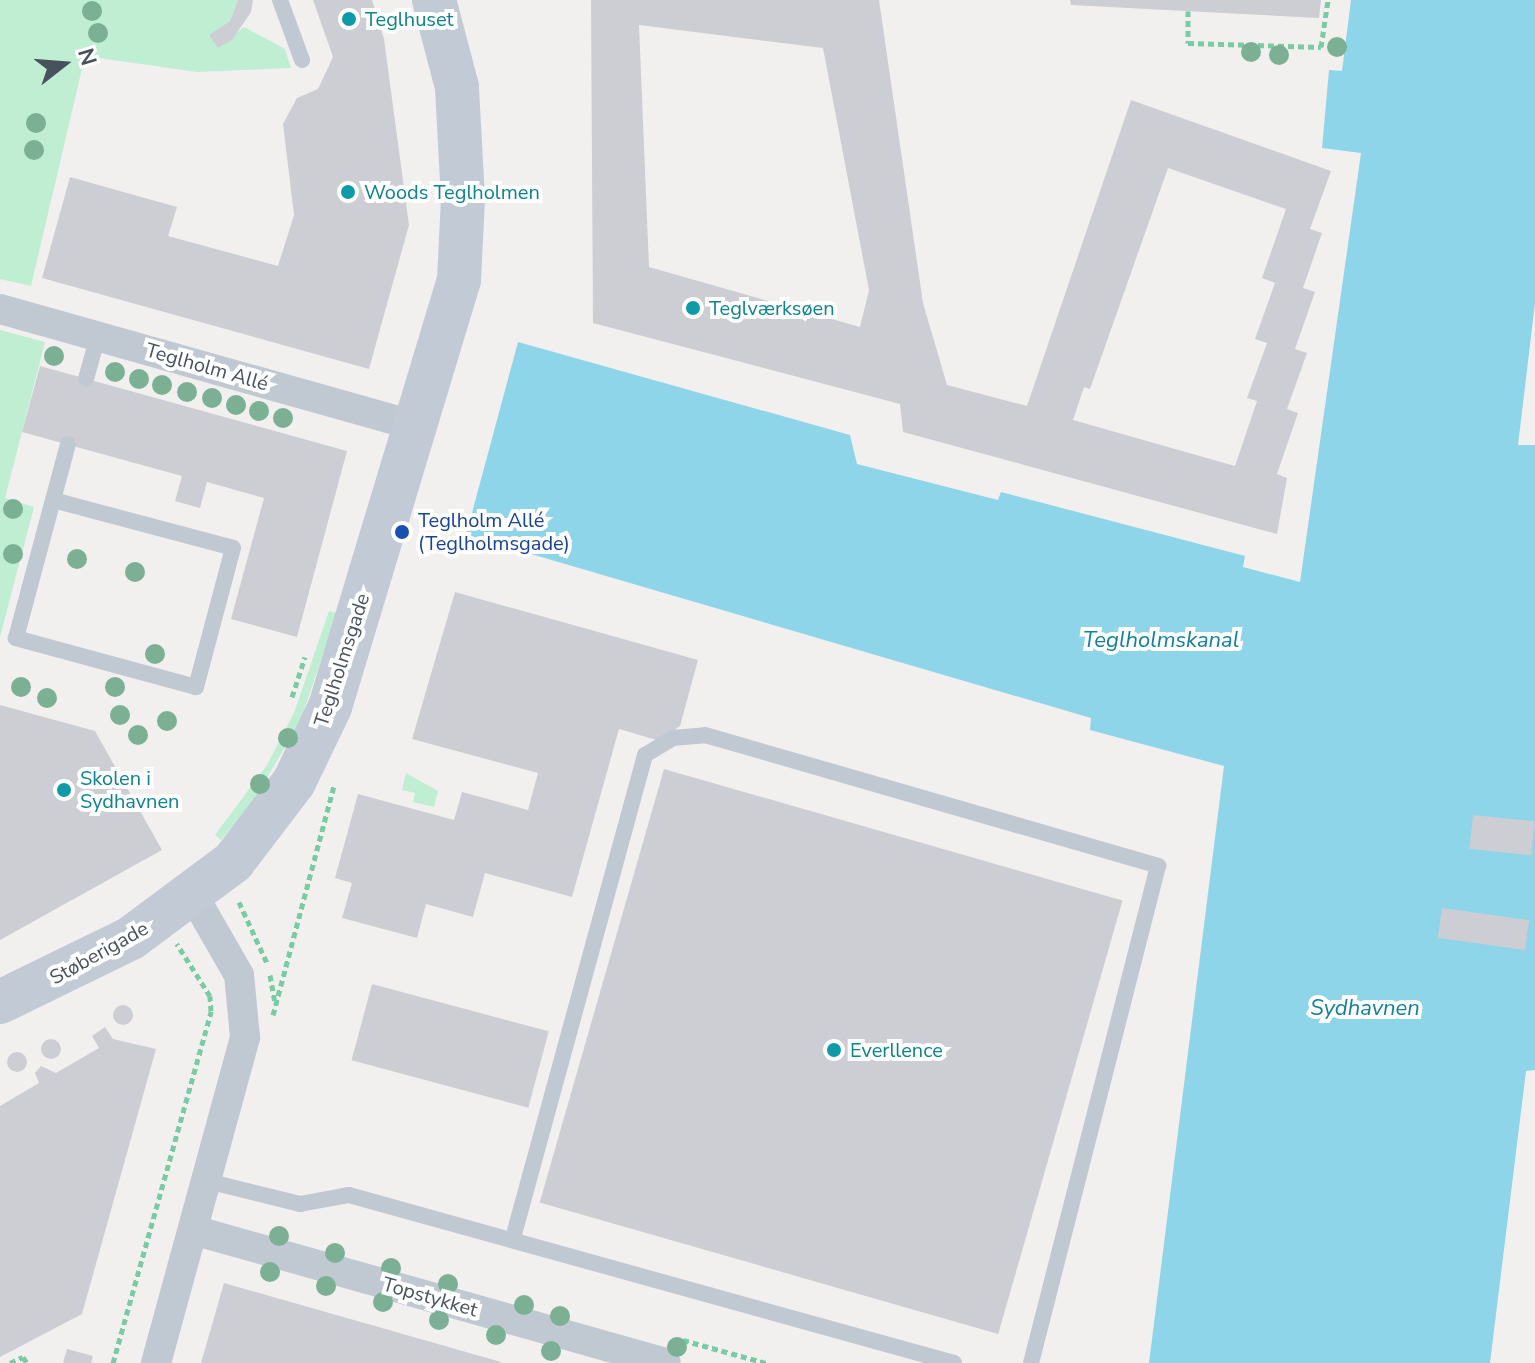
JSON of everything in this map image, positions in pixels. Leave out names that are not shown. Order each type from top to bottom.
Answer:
[{"type":"street","name":"Teglholmsgade","points":[[193,895],[233,862],[294,782],[330,707],[459,280],[463,199],[457,87],[434,0]]},
{"type":"street","name":"Teglholm Allé","points":[[0,309],[414,425]]},
{"type":"street","name":"Støberigade","points":[[0,1002],[91,961],[193,895]]},
{"type":"street","points":[[156,1363],[207,1181],[246,1022],[235,963],[193,895]]},
{"type":"street","name":"Topstykket","points":[[193,1230],[609,1355],[666,1363]]},
{"type":"lane","points":[[280,0],[302,60]]},
{"type":"lane","points":[[86,379],[98,336]]},
{"type":"lane","points":[[53,500],[233,548],[196,687],[16,638],[68,444]]},
{"type":"lane","points":[[513,1238],[645,755],[673,738],[705,735],[1158,866],[1031,1363]]},
{"type":"lane","points":[[207,1181],[300,1204],[349,1195],[513,1238],[954,1363]]},
{"type":"path","points":[[1188,11],[1188,43],[1321,47],[1328,0]]},
{"type":"path","points":[[287,715],[310,640]]},
{"type":"path","points":[[113,1363],[211,1011],[196,971],[158,920]]},
{"type":"path","points":[[10,1363],[23,1357],[27,1363]]},
{"type":"green space","points":[[0,0],[238,0],[230,21],[210,35],[218,48],[244,27],[285,49],[291,68],[197,72],[85,56],[31,286],[0,279]]},
{"type":"green space","points":[[0,330],[45,342],[5,498],[34,507],[0,637]]},
{"type":"green space","points":[[329,611],[337,613],[300,722],[253,801],[221,840],[215,835],[267,765],[294,713]]},
{"type":"green space","points":[[406,773],[438,791],[434,807],[413,802],[415,793],[402,790]]},
{"type":"water","name":"Sydhavnen","points":[[1351,0],[1535,0],[1535,1070],[1526,1071],[1490,1363],[1149,1363],[1224,766],[1090,730],[1091,718],[466,535],[518,342],[850,435],[857,464],[998,500],[1001,492],[1245,556],[1243,567],[1300,582],[1361,153],[1322,148],[1329,70],[1342,71]]},
{"type":"pier","points":[[1535,303],[1535,445],[1518,445]]},
{"type":"building","points":[[238,0],[253,0],[251,12],[232,40],[218,48],[209,35],[230,21]]},
{"type":"building","name":"Woods Teglholmen","points":[[313,0],[372,0],[384,39],[409,225],[369,369],[42,278],[70,177],[177,207],[168,236],[278,266],[294,215],[283,124],[297,98],[318,89],[333,57]]},
{"type":"building","name":"Teglværksøen","points":[[591,0],[879,0],[923,303],[947,385],[1027,406],[1131,100],[1331,171],[1310,229],[1322,233],[1303,288],[1315,292],[1295,349],[1307,353],[1287,409],[1298,413],[1277,474],[1287,478],[1277,534],[903,432],[900,404],[593,323]],"holes":[[[639,25],[823,48],[869,290],[860,327],[649,267]],[[1168,168],[1286,209],[1262,278],[1275,283],[1255,339],[1267,343],[1247,398],[1257,401],[1235,466],[1073,420],[1084,387],[1090,389]]]},
{"type":"building","points":[[1070,0],[1321,0],[1319,18],[1071,5]]},
{"type":"building","points":[[40,366],[347,451],[297,637],[231,619],[264,498],[207,482],[200,508],[175,501],[182,476],[22,432]]},
{"type":"building","points":[[455,592],[698,660],[680,726],[660,741],[619,729],[572,897],[485,873],[473,917],[426,904],[417,938],[342,918],[352,883],[335,878],[358,794],[454,820],[462,792],[528,810],[538,773],[412,739]]},
{"type":"building","name":"Skolen i Sydhavnen","points":[[0,705],[95,731],[162,850],[0,940]]},
{"type":"building","name":"Everllence","points":[[664,769],[1123,900],[998,1334],[540,1203]]},
{"type":"building","points":[[1473,815],[1535,821],[1531,855],[1469,849]]},
{"type":"building","points":[[1442,908],[1529,920],[1525,950],[1438,938]]},
{"type":"building","points":[[372,984],[549,1031],[528,1108],[352,1060]]},
{"type":"building","points":[[123,1005],[130,1008],[133,1015],[130,1022],[123,1025],[116,1022],[113,1015],[116,1008]]},
{"type":"building","points":[[105,1027],[113,1039],[156,1049],[82,1314],[0,1357],[0,1106],[39,1083],[35,1073],[41,1066],[56,1073],[99,1048],[92,1036]]},
{"type":"building","points":[[51,1039],[58,1042],[61,1049],[58,1056],[51,1059],[44,1056],[41,1049],[44,1042]]},
{"type":"building","points":[[17,1052],[24,1055],[27,1062],[24,1069],[17,1072],[10,1069],[7,1062],[10,1055]]},
{"type":"building","points":[[224,1283],[501,1362],[201,1363]]},
{"type":"building","points":[[67,1349],[93,1356],[91,1363],[63,1363]]},
{"type":"place","name":"Teglhuset","points":[[349,19]]},
{"type":"place","name":"Woods Teglholmen","points":[[348,192]]},
{"type":"place","name":"Teglværksøen","points":[[693,308]]},
{"type":"place","name":"Teglholm Allé (Teglholmsgade)","points":[[402,532]]},
{"type":"place","name":"Skolen i Sydhavnen","points":[[64,790]]},
{"type":"place","name":"Everllence","points":[[834,1050]]},
{"type":"water label","name":"Teglholmskanal","points":[[1161,641]]}]
